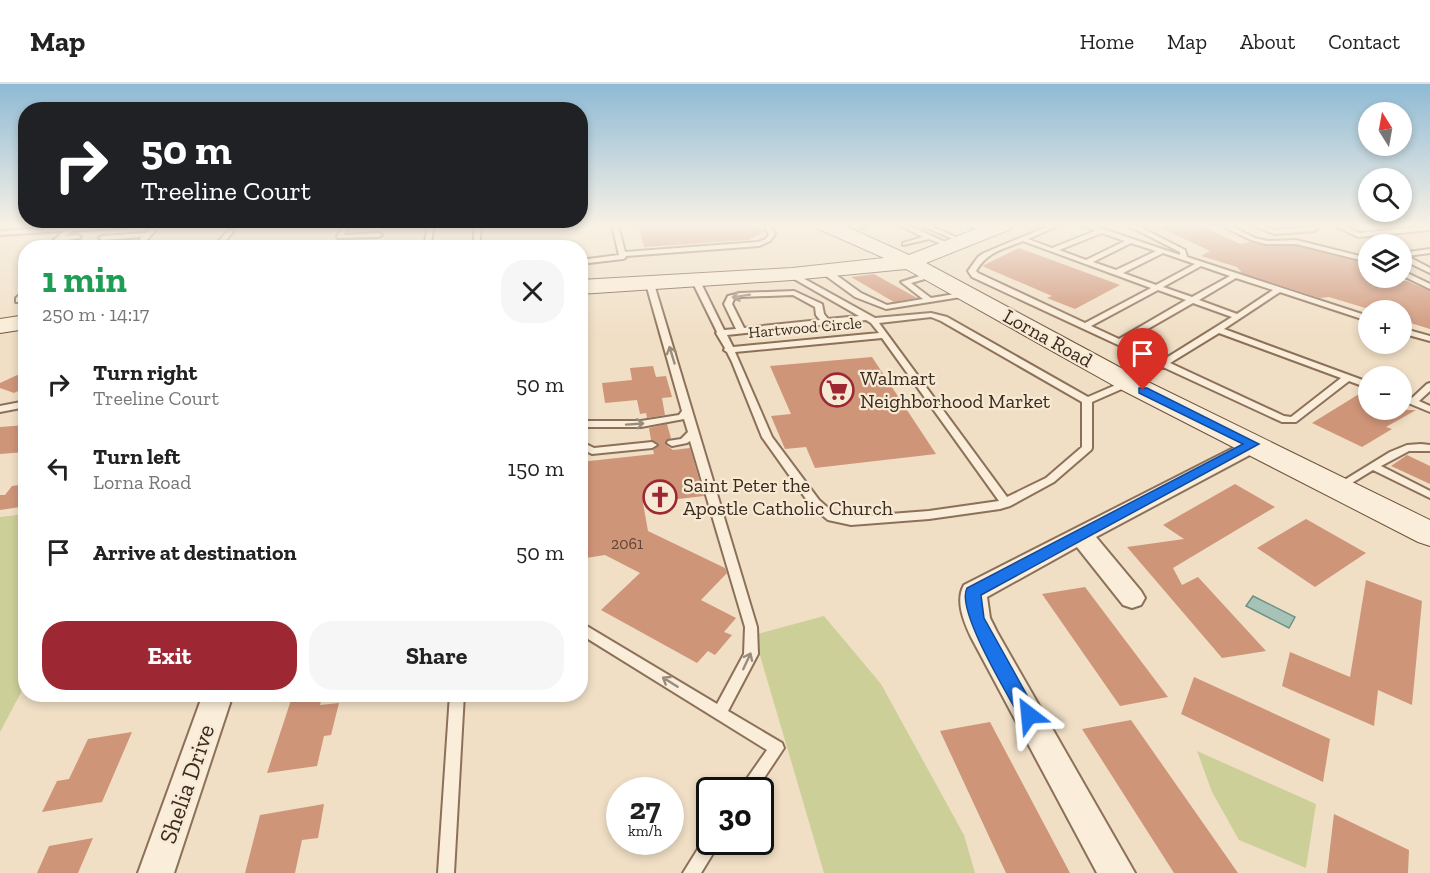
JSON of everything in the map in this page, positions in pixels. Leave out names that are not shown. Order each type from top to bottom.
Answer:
[{"type":"street","points":[[828,271],[852,262]]},
{"type":"street","points":[[588,287],[828,271],[868,262]]},
{"type":"street","name":"Lorna Road","points":[[918,262],[932,274],[1127,382],[1430,534]]},
{"type":"street","points":[[0,326],[18,323]]},
{"type":"street","points":[[1117,873],[985,637],[976,618],[973,592],[1252,444]]},
{"type":"street","points":[[1081,535],[1132,598]]},
{"type":"street","name":"Shelia Drive","points":[[156,873],[215,702]]},
{"type":"lane","points":[[978,262],[972,271],[975,275],[1282,419],[1293,420],[1348,377]]},
{"type":"lane","points":[[1087,262],[1237,316]]},
{"type":"lane","points":[[1116,273],[1139,262]]},
{"type":"lane","points":[[1194,262],[1358,316]]},
{"type":"lane","points":[[1413,262],[1430,271]]},
{"type":"lane","points":[[1084,327],[1200,264]]},
{"type":"lane","points":[[828,271],[858,295],[886,307],[967,294]]},
{"type":"lane","name":"Hartwood Circle","points":[[696,281],[736,363],[767,436],[815,503],[832,517],[851,521],[929,515],[1006,503],[1050,480],[1087,448],[1087,401],[944,319],[931,315],[871,319],[792,274]]},
{"type":"lane","points":[[929,300],[905,282],[932,274]]},
{"type":"lane","points":[[1118,343],[1236,275]]},
{"type":"lane","points":[[1412,278],[1430,287]]},
{"type":"lane","points":[[650,284],[751,627],[752,654],[720,713]]},
{"type":"lane","points":[[1087,401],[1164,364],[1278,290]]},
{"type":"lane","points":[[741,330],[728,304],[731,297],[774,293],[823,318]]},
{"type":"lane","points":[[720,333],[823,318],[871,319],[885,335],[1006,503]]},
{"type":"lane","points":[[1218,330],[1358,381]]},
{"type":"lane","points":[[1412,333],[1430,339]]},
{"type":"lane","name":"Hartwood Circle","points":[[728,350],[885,335]]},
{"type":"lane","points":[[1430,386],[1413,402],[1430,409]]},
{"type":"lane","points":[[0,409],[18,406]]},
{"type":"lane","points":[[588,424],[641,424],[682,417],[686,412]]},
{"type":"lane","points":[[672,443],[684,441],[693,433]]},
{"type":"lane","points":[[588,449],[592,451],[652,445]]},
{"type":"lane","points":[[1338,487],[1405,448],[1415,445],[1430,448]]},
{"type":"lane","points":[[1373,466],[1430,495]]},
{"type":"lane","points":[[588,632],[777,748],[756,777]]},
{"type":"lane","points":[[446,873],[457,702]]},
{"type":"lane","points":[[691,873],[703,855]]},
{"type":"green space","points":[[18,515],[18,698],[0,732],[0,517]]},
{"type":"green space","points":[[824,616],[881,684],[964,835],[975,873],[824,873],[754,635]]},
{"type":"green space","points":[[1197,751],[1316,804],[1306,868],[1239,840],[1212,792]]},
{"type":"shaded area","points":[[1253,596],[1295,617],[1289,628],[1246,606]]},
{"type":"building","points":[[991,262],[1057,262],[1120,285],[1075,309],[1047,298],[1052,296],[982,266]]},
{"type":"building","points":[[1220,262],[1358,262],[1358,288],[1412,288],[1412,283],[1430,291],[1430,329],[1412,323],[1412,300],[1358,300],[1358,306],[1329,297],[1320,298],[1242,273],[1237,267]]},
{"type":"building","points":[[874,274],[917,298],[894,302],[851,277]]},
{"type":"building","name":"Walmart Neighborhood Market","points":[[872,357],[936,454],[815,468],[806,447],[785,449],[771,416],[791,414],[770,366]]},
{"type":"building","points":[[653,366],[656,377],[666,376],[672,397],[662,398],[665,415],[647,418],[646,413],[640,414],[637,400],[605,403],[602,383],[632,380],[630,368]]},
{"type":"building","points":[[18,375],[18,391],[14,393],[0,388],[0,383]]},
{"type":"building","points":[[1358,395],[1358,420],[1398,420],[1386,427],[1392,429],[1362,447],[1312,423]]},
{"type":"building","points":[[667,424],[671,438],[665,444],[673,450],[690,448],[704,496],[643,503],[648,531],[725,568],[727,573],[701,600],[736,618],[724,632],[732,635],[715,655],[708,651],[697,663],[601,610],[640,573],[605,555],[588,558],[588,461],[654,454],[653,450],[659,444],[651,440],[649,428]]},
{"type":"building","points":[[18,426],[18,453],[0,454],[0,427]]},
{"type":"building","points":[[1407,455],[1430,466],[1430,484],[1391,466]]},
{"type":"building","points":[[1235,484],[1275,507],[1173,568],[1182,585],[1198,577],[1266,651],[1222,658],[1127,547],[1184,539],[1163,525]]},
{"type":"building","points":[[18,485],[18,507],[0,510],[0,495],[5,495],[12,486]]},
{"type":"building","points":[[1306,519],[1366,553],[1315,587],[1257,548]]},
{"type":"building","points":[[1366,580],[1422,601],[1412,705],[1378,690],[1374,726],[1282,686],[1290,652],[1350,677]]},
{"type":"building","points":[[1085,587],[1168,697],[1120,706],[1042,594]]},
{"type":"building","points":[[1194,677],[1330,739],[1323,782],[1181,714]]},
{"type":"building","points":[[290,702],[321,702],[320,705],[339,703],[331,735],[324,736],[317,766],[267,773]]},
{"type":"building","points":[[1131,720],[1238,873],[1174,873],[1082,729]]},
{"type":"building","points":[[990,722],[1070,873],[1006,873],[940,731]]},
{"type":"building","points":[[132,732],[102,802],[42,812],[57,781],[69,779],[88,739]]},
{"type":"building","points":[[324,804],[318,838],[302,840],[295,873],[245,873],[260,815]]},
{"type":"building","points":[[1334,814],[1409,850],[1408,873],[1327,873]]},
{"type":"building","points":[[93,838],[78,873],[37,873],[49,846]]},
{"type":"place","name":"Walmart Neighborhood Market","points":[[837,390]]},
{"type":"place","name":"Saint Peter the Apostle Catholic Church","points":[[660,497]]},
{"type":"route","points":[[1029,715],[976,618],[973,592],[1252,444],[1143,390]]}]
